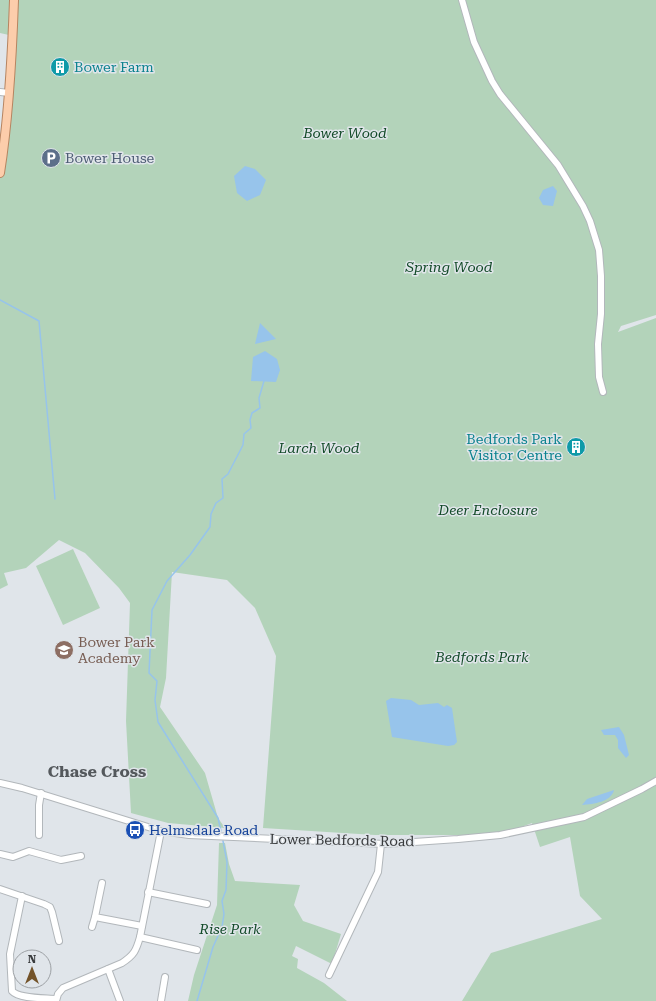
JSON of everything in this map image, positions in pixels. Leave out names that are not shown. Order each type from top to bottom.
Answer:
[{"type":"main road","points":[[0,173],[6,137],[14,0]]},
{"type":"street","points":[[462,0],[474,42],[492,81],[500,94],[558,165],[583,206],[590,221],[598,250],[601,276],[601,314],[598,344],[600,377],[603,392]]},
{"type":"street","points":[[0,92],[9,93]]},
{"type":"street","name":"Lower Bedfords Road","points":[[0,783],[41,793],[161,831],[195,835],[381,844],[500,835],[584,817],[656,781]]},
{"type":"street","points":[[39,834],[38,805],[41,793]]},
{"type":"street","points":[[22,896],[10,954],[12,991],[15,995],[56,1000],[58,994],[63,988],[122,963],[130,958],[135,952],[140,937],[161,831]]},
{"type":"street","points":[[329,975],[378,872],[381,844]]},
{"type":"street","points":[[0,854],[13,857],[29,851],[55,861],[77,858]]},
{"type":"street","points":[[92,927],[102,883]]},
{"type":"street","points":[[0,889],[50,907],[59,941]]},
{"type":"street","points":[[148,892],[207,904]]},
{"type":"street","points":[[95,917],[142,926]]},
{"type":"street","points":[[140,937],[197,950]]},
{"type":"street","points":[[108,969],[120,1001]]},
{"type":"street","points":[[161,1001],[165,977]]},
{"type":"green space","points":[[0,0],[656,0],[656,315],[621,326],[618,332],[656,318],[656,1001],[462,1001],[491,953],[602,919],[580,896],[570,837],[540,847],[532,823],[500,835],[375,835],[263,828],[276,656],[255,608],[227,580],[172,572],[166,678],[160,707],[205,773],[218,818],[225,828],[168,823],[131,813],[126,721],[130,603],[119,588],[85,553],[59,540],[26,568],[4,573],[8,585],[0,589],[0,149],[7,86],[9,35],[0,33]]},
{"type":"green space","points":[[73,549],[100,608],[63,625],[36,566]]},
{"type":"green space","name":"Rise Park","points":[[219,843],[225,843],[229,864],[235,881],[300,885],[294,905],[303,921],[341,934],[332,964],[296,946],[292,956],[298,959],[297,968],[324,983],[347,1001],[188,1001],[194,975],[217,905]]},
{"type":"water","points":[[245,166],[255,169],[266,180],[260,195],[247,201],[237,193],[234,176]]},
{"type":"water","points":[[553,186],[557,191],[553,206],[543,205],[539,198],[543,190]]},
{"type":"water","points":[[260,323],[276,339],[255,344]]},
{"type":"water","points":[[265,351],[277,359],[280,370],[276,382],[251,381],[253,357]]},
{"type":"water","points":[[391,698],[411,700],[419,705],[438,703],[444,707],[447,705],[452,708],[457,742],[454,745],[448,746],[392,737],[386,701]]},
{"type":"water","points":[[619,727],[624,735],[629,755],[626,758],[618,748],[618,740],[615,735],[604,735],[601,730]]},
{"type":"water","points":[[614,790],[606,800],[582,805],[587,799]]},
{"type":"waterway","points":[[0,300],[39,321],[55,499]]},
{"type":"waterway","points":[[221,831],[218,818],[158,722],[155,700],[157,681],[149,673],[152,610],[167,581],[190,555],[210,527],[211,514],[216,503],[223,498],[222,479],[228,474],[243,445],[244,434],[251,428],[250,420],[252,413],[260,408],[259,398],[264,381]]},
{"type":"waterway","points":[[197,1001],[213,947],[222,927],[224,914],[222,901],[226,890],[227,862],[223,841]]},
{"type":"place","name":"Bower Farm","points":[[60,67]]},
{"type":"place","name":"Bower House","points":[[51,158]]},
{"type":"place","name":"Bedfords Park Visitor Centre","points":[[576,447]]},
{"type":"place","name":"Bower Park Academy","points":[[64,650]]},
{"type":"place","name":"Helmsdale Road","points":[[135,830]]},
{"type":"district","name":"Chase Cross","points":[[97,771]]},
{"type":"park label","name":"Bower Wood","points":[[345,133]]},
{"type":"park label","name":"Spring Wood","points":[[449,267]]},
{"type":"park label","name":"Larch Wood","points":[[319,448]]},
{"type":"park label","name":"Deer Enclosure","points":[[488,510]]},
{"type":"park label","name":"Bedfords Park","points":[[482,657]]}]
